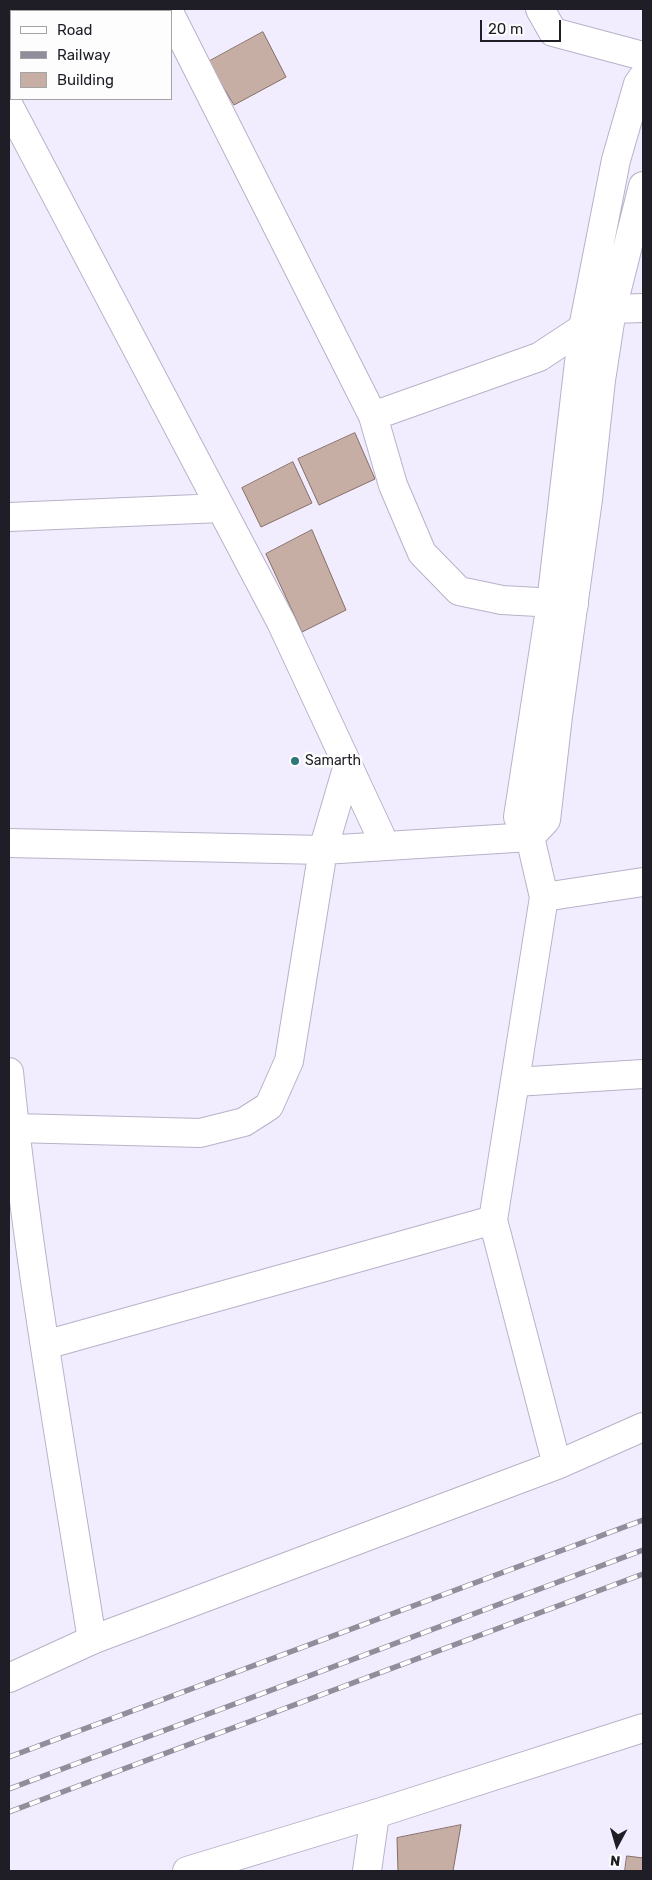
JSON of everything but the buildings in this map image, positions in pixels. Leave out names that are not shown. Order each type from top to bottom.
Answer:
[{"type":"street","points":[[540,9],[553,32],[643,56]]},
{"type":"street","points":[[172,18],[373,416],[393,484],[422,553],[459,591],[502,600],[562,603]]},
{"type":"street","points":[[9,843],[323,850],[530,837],[546,820],[558,716],[562,603],[584,328],[616,160],[638,84],[643,77]]},
{"type":"street","points":[[9,106],[281,622],[385,845]]},
{"type":"street","points":[[562,603],[588,499],[601,380],[612,309],[643,186]]},
{"type":"street","points":[[373,416],[539,357],[612,309],[643,308]]},
{"type":"street","points":[[9,517],[221,508]]},
{"type":"street","points":[[15,1128],[200,1133],[244,1122],[269,1106],[290,1061],[323,850],[348,765]]},
{"type":"street","points":[[530,837],[544,897],[494,1220],[557,1465]]},
{"type":"street","points":[[544,897],[643,882]]},
{"type":"street","points":[[9,1072],[45,1345],[92,1640]]},
{"type":"street","points":[[515,1082],[643,1074]]},
{"type":"street","points":[[45,1345],[494,1220]]},
{"type":"street","points":[[9,1678],[92,1640],[557,1465],[643,1427]]},
{"type":"street","points":[[187,1871],[374,1814],[643,1728]]},
{"type":"street","points":[[367,1871],[374,1814]]},
{"type":"railway","points":[[9,1757],[643,1520]]},
{"type":"railway","points":[[9,1789],[643,1550]]},
{"type":"railway","points":[[9,1812],[643,1574]]},
{"type":"place","name":"Samarth","points":[[295,761]]}]
